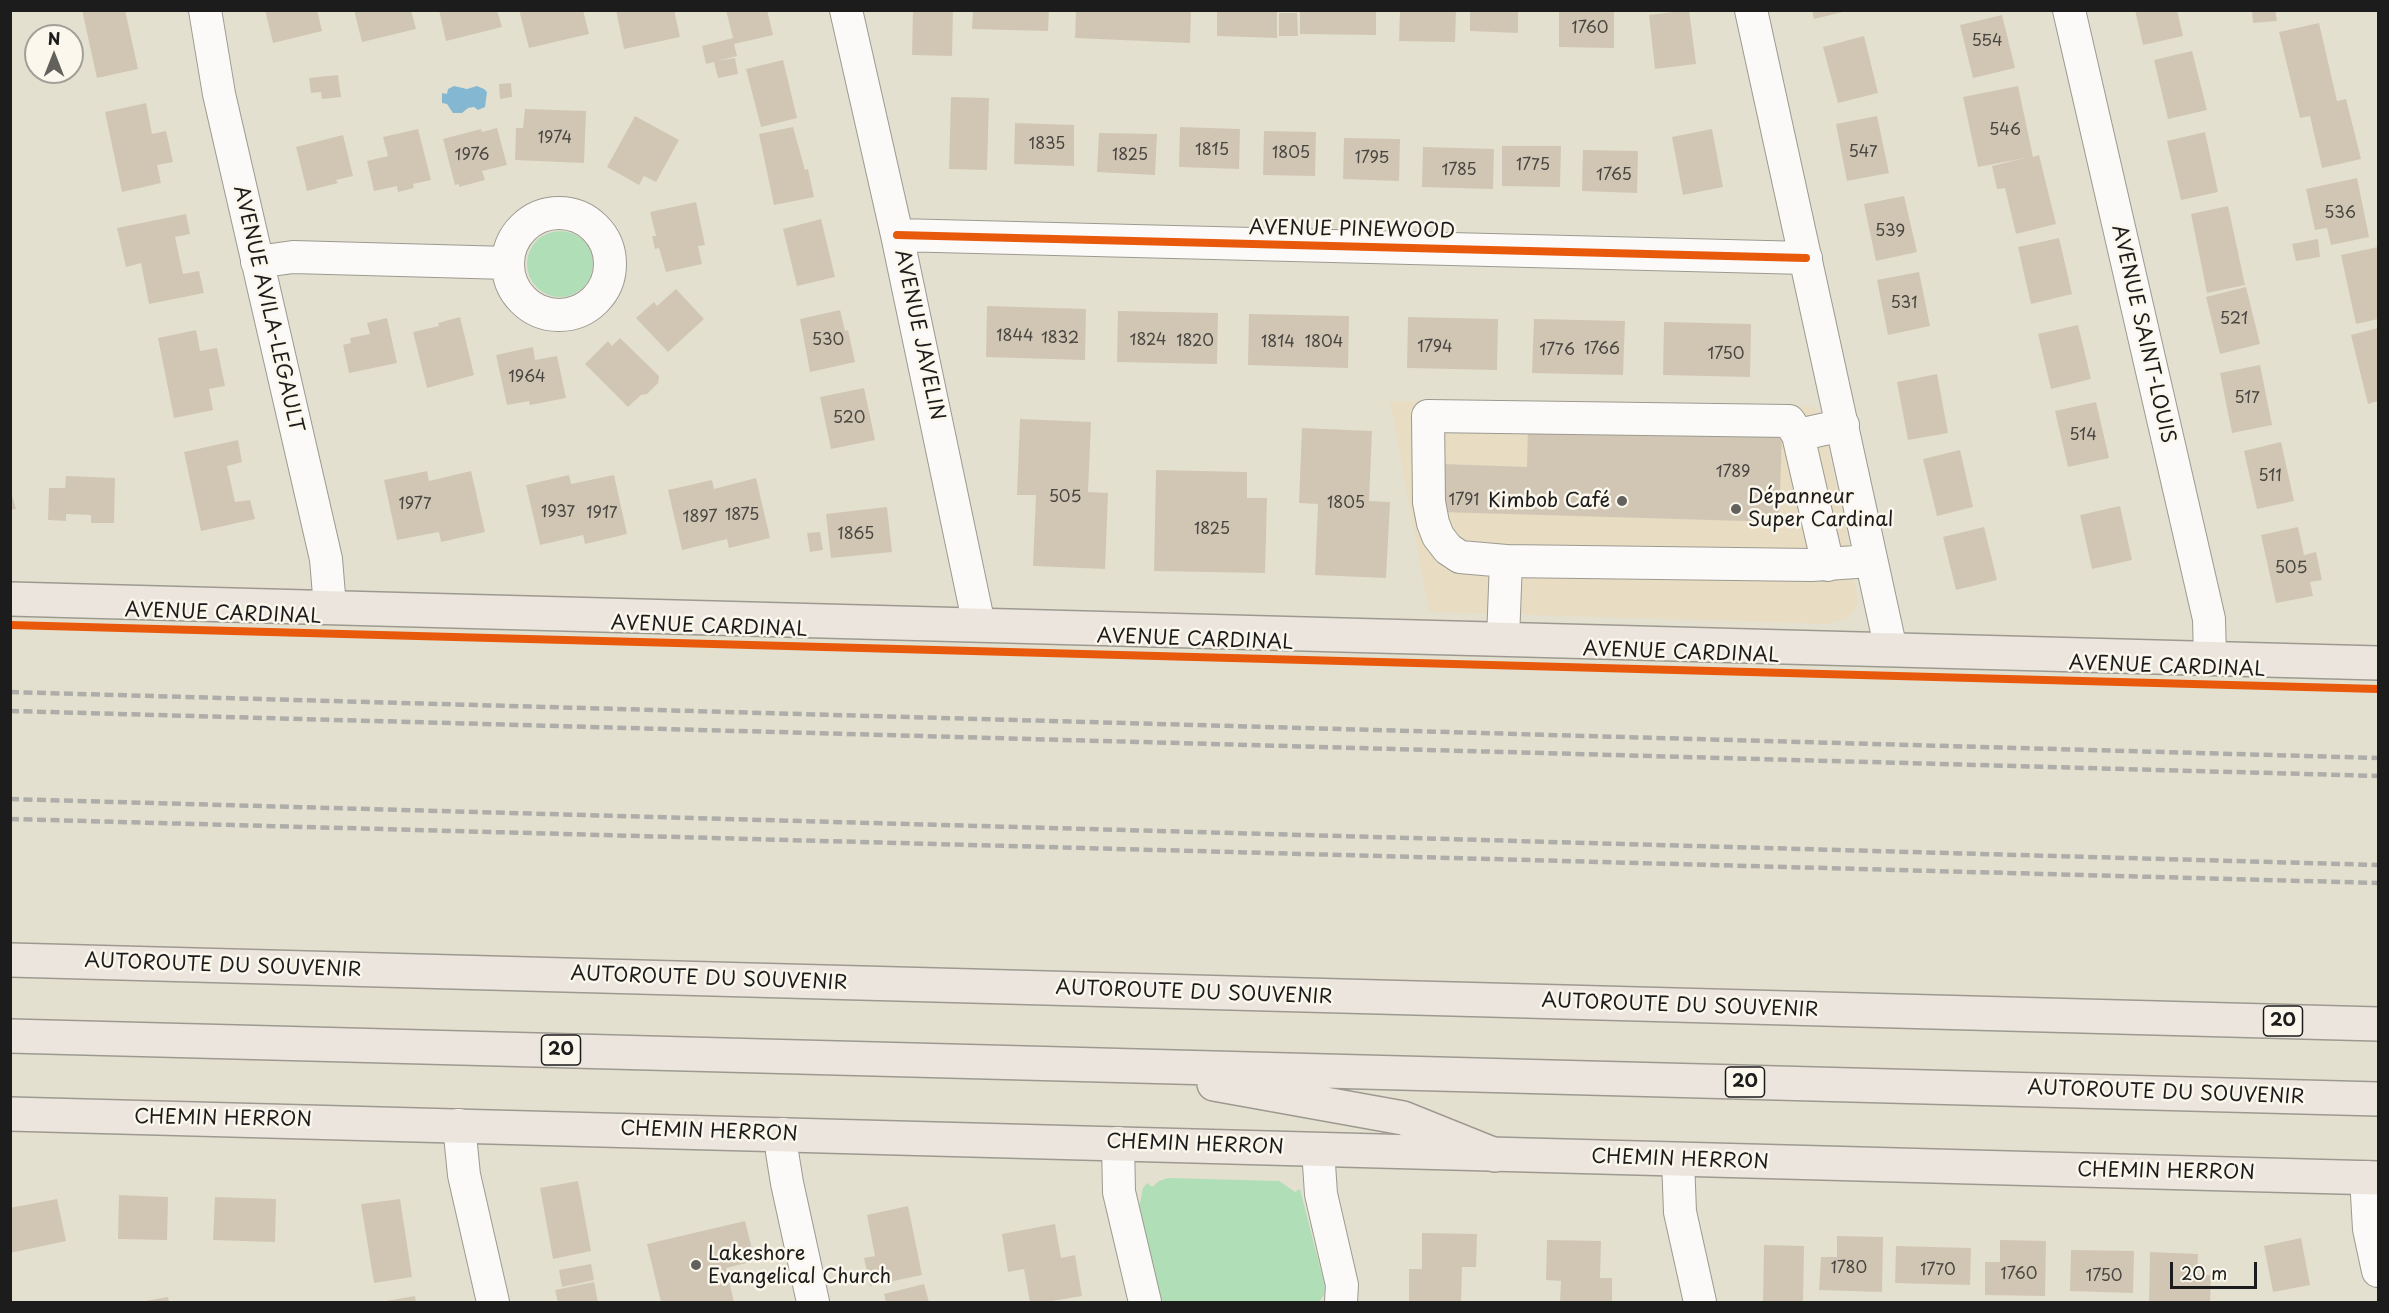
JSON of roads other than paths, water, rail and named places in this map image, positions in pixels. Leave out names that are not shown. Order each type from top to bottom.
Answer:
[{"type":"main road","name":"AVENUE CARDINAL","points":[[10,599],[2379,663]]},
{"type":"main road","name":"AUTOROUTE DU SOUVENIR","points":[[10,960],[2375,1023]]},
{"type":"main road","name":"AUTOROUTE DU SOUVENIR","points":[[10,1036],[2379,1099]]},
{"type":"main road","points":[[1112,1065],[1402,1118],[1495,1155]]},
{"type":"main road","name":"CHEMIN HERRON","points":[[10,1113],[2372,1178]]},
{"type":"street","name":"AVENUE AVILA-LEGAULT","points":[[205,10],[219,94],[326,559],[330,607]]},
{"type":"street","name":"AVENUE JAVELIN","points":[[846,10],[897,235],[979,625]]},
{"type":"street","points":[[1751,10],[1892,650]]},
{"type":"street","name":"AVENUE SAINT-LOUIS","points":[[2069,10],[2209,619],[2210,658]]},
{"type":"street","name":"AVENUE PINEWOOD","points":[[897,235],[1806,258]]},
{"type":"street","points":[[257,262],[293,257],[508,263]]},
{"type":"street","points":[[1828,565],[1798,435],[1790,420],[1428,416],[1429,502],[1438,536],[1448,549],[1460,557],[1506,561],[1828,565],[1871,561]]},
{"type":"street","points":[[1798,435],[1843,425]]},
{"type":"street","points":[[1503,639],[1506,561]]},
{"type":"street","points":[[459,1125],[464,1175],[493,1302]]},
{"type":"street","points":[[783,1134],[782,1152],[787,1183],[813,1302]]},
{"type":"street","points":[[1118,1143],[1119,1192],[1145,1302]]},
{"type":"street","points":[[1318,1149],[1321,1194],[1342,1285],[1341,1302]]},
{"type":"street","points":[[1678,1160],[1680,1212],[1701,1302]]},
{"type":"street","points":[[2372,1178],[2369,1229],[2379,1271]]},
{"type":"water","points":[[454,86],[467,89],[477,86],[484,89],[487,92],[485,107],[478,110],[474,107],[468,108],[462,113],[453,113],[447,104],[442,103],[442,93],[447,94],[448,89]]},
{"type":"railway","points":[[10,692],[2378,758]]},
{"type":"railway","points":[[10,711],[2378,776]]},
{"type":"railway","points":[[10,799],[2378,865]]},
{"type":"railway","points":[[10,819],[2378,883]]},
{"type":"place","name":"Kimbob Café","points":[[1622,501]]},
{"type":"place","name":"Dépanneur Super Cardinal","points":[[1736,509]]},
{"type":"place","name":"Lakeshore Evangelical Church","points":[[696,1265]]}]
